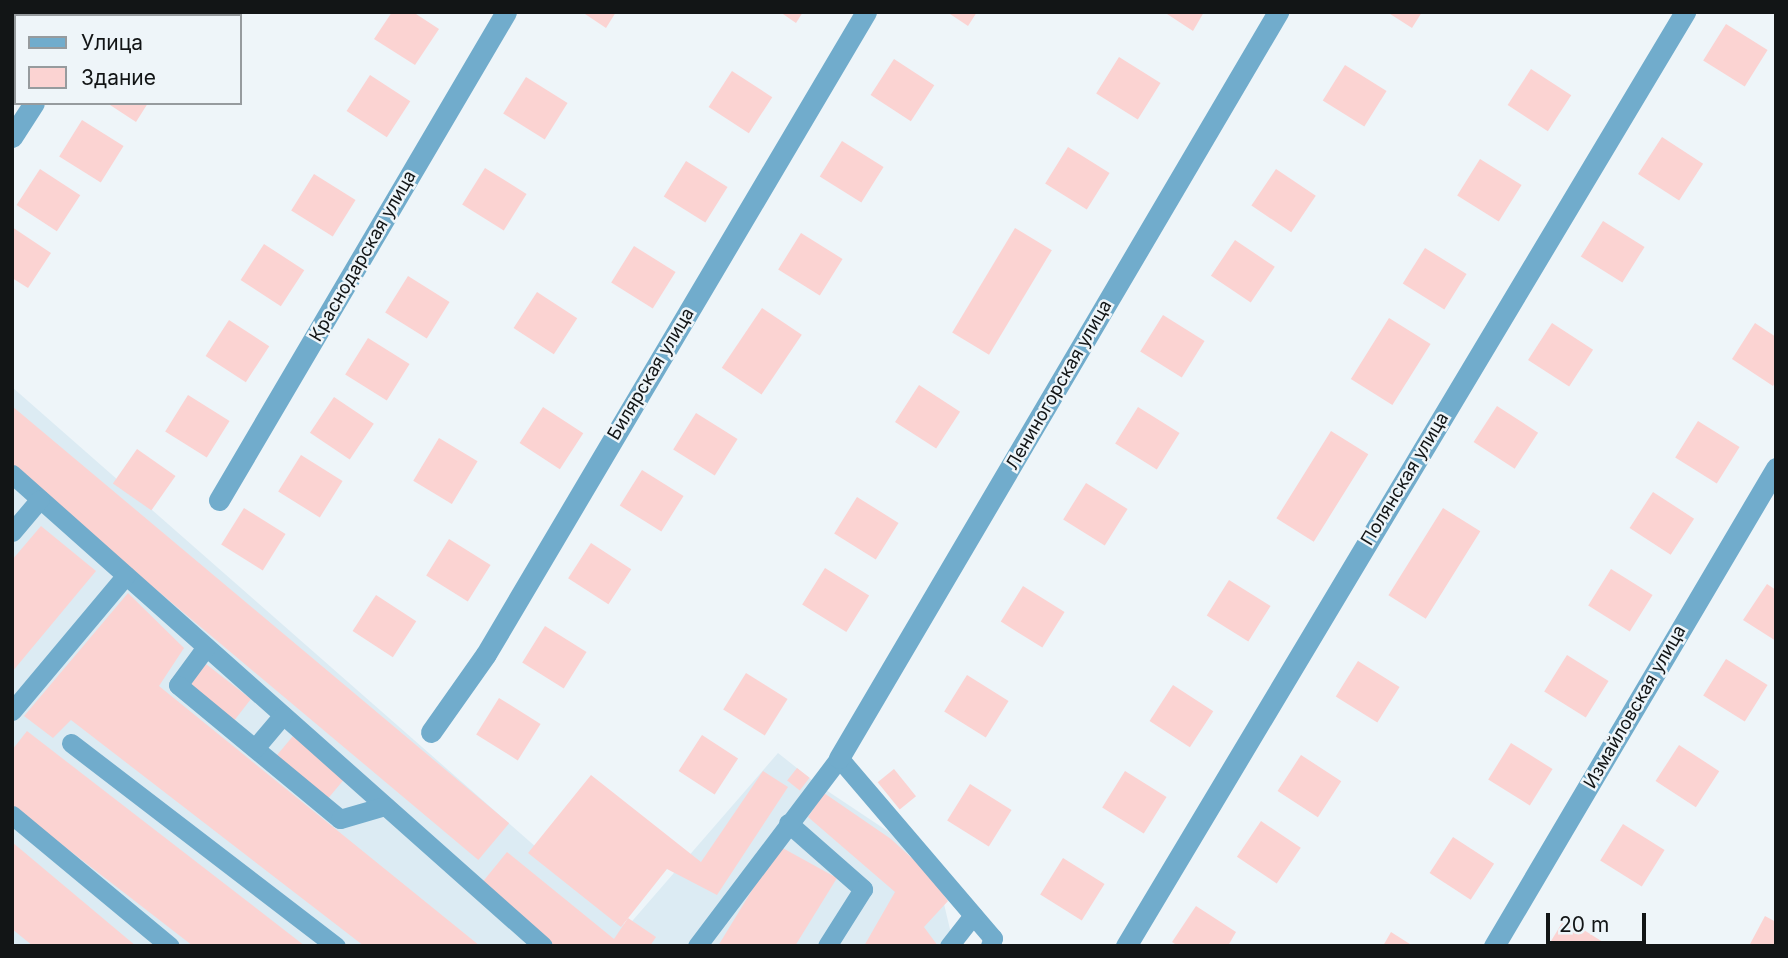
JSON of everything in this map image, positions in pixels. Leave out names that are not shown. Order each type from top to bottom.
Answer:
[{"type":"street","name":"Краснодарская улица","points":[[219,500],[506,12]]},
{"type":"street","name":"Билярская улица","points":[[430,732],[486,654],[866,12]]},
{"type":"street","name":"Лениногорская улица","points":[[839,758],[1278,12]]},
{"type":"street","name":"Полянская улица","points":[[1126,946],[1685,12]]},
{"type":"street","points":[[12,137],[33,105]]},
{"type":"street","name":"Измайловская улица","points":[[1494,946],[1776,468]]},
{"type":"lane","points":[[12,474],[543,946]]},
{"type":"lane","points":[[12,532],[40,499]]},
{"type":"lane","points":[[12,711],[126,575]]},
{"type":"lane","points":[[206,647],[178,685],[340,819],[385,806]]},
{"type":"lane","points":[[255,748],[283,715]]},
{"type":"lane","points":[[71,743],[336,946]]},
{"type":"lane","points":[[697,946],[839,758],[993,938],[990,946]]},
{"type":"lane","points":[[12,815],[170,946]]},
{"type":"lane","points":[[788,823],[863,889],[827,946]]},
{"type":"lane","points":[[949,946],[973,915]]},
{"type":"shaded area","points":[[12,387],[627,927],[778,753],[817,784],[895,836],[944,904],[954,946],[12,946]]},
{"type":"building","points":[[12,12],[18,14],[14,14],[14,60]]},
{"type":"building","points":[[189,12],[224,12],[222,14]]},
{"type":"building","points":[[392,12],[413,12],[439,29],[415,65],[374,39]]},
{"type":"building","points":[[582,12],[616,12],[606,28]]},
{"type":"building","points":[[780,12],[803,12],[796,23]]},
{"type":"building","points":[[947,12],[977,12],[968,26]]},
{"type":"building","points":[[1164,12],[1204,12],[1193,31]]},
{"type":"building","points":[[1387,12],[1422,12],[1412,28]]},
{"type":"building","points":[[1726,24],[1768,50],[1745,86],[1703,60]]},
{"type":"building","points":[[1119,57],[1161,83],[1138,119],[1096,93]]},
{"type":"building","points":[[894,59],[934,85],[911,121],[871,95]]},
{"type":"building","points":[[1345,65],[1387,91],[1364,127],[1323,101]]},
{"type":"building","points":[[1531,69],[1571,95],[1548,131],[1508,105]]},
{"type":"building","points":[[732,71],[772,97],[749,133],[709,107]]},
{"type":"building","points":[[370,75],[410,101],[387,137],[347,111]]},
{"type":"building","points":[[526,77],[568,103],[545,139],[503,113]]},
{"type":"building","points":[[110,105],[147,105],[136,122]]},
{"type":"building","points":[[82,120],[124,146],[101,182],[59,156]]},
{"type":"building","points":[[1662,137],[1703,164],[1679,201],[1638,174]]},
{"type":"building","points":[[842,141],[884,167],[861,203],[820,177]]},
{"type":"building","points":[[1068,147],[1110,173],[1087,209],[1045,183]]},
{"type":"building","points":[[1480,159],[1522,185],[1499,221],[1457,195]]},
{"type":"building","points":[[686,161],[728,187],[705,223],[664,197]]},
{"type":"building","points":[[485,168],[527,194],[504,230],[462,204]]},
{"type":"building","points":[[40,169],[80,195],[57,231],[17,205]]},
{"type":"building","points":[[1276,169],[1316,196],[1291,232],[1251,205]]},
{"type":"building","points":[[314,174],[356,200],[333,236],[291,210]]},
{"type":"building","points":[[1603,221],[1645,247],[1622,283],[1581,257]]},
{"type":"building","points":[[12,227],[51,253],[28,288],[12,278]]},
{"type":"building","points":[[1015,228],[1052,250],[989,355],[952,333]]},
{"type":"building","points":[[801,233],[843,259],[820,295],[778,269]]},
{"type":"building","points":[[1235,240],[1275,267],[1251,302],[1211,276]]},
{"type":"building","points":[[264,244],[304,270],[281,306],[241,280]]},
{"type":"building","points":[[634,246],[676,272],[653,308],[611,282]]},
{"type":"building","points":[[1425,248],[1467,274],[1444,310],[1403,284]]},
{"type":"building","points":[[408,276],[450,302],[427,338],[385,312]]},
{"type":"building","points":[[537,292],[577,318],[554,354],[514,328]]},
{"type":"building","points":[[762,308],[802,335],[762,395],[722,368]]},
{"type":"building","points":[[1163,315],[1205,341],[1182,377],[1140,351]]},
{"type":"building","points":[[1389,318],[1431,344],[1392,405],[1351,379]]},
{"type":"building","points":[[229,320],[269,346],[246,382],[206,356]]},
{"type":"building","points":[[1552,323],[1593,350],[1569,387],[1528,360]]},
{"type":"building","points":[[1755,323],[1776,337],[1776,381],[1773,386],[1732,359]]},
{"type":"building","points":[[368,338],[410,364],[387,400],[345,374]]},
{"type":"building","points":[[919,385],[960,412],[936,449],[895,422]]},
{"type":"building","points":[[188,395],[230,421],[207,457],[165,431]]},
{"type":"building","points":[[334,397],[374,424],[350,459],[310,433]]},
{"type":"building","points":[[12,406],[509,823],[478,860],[12,469]]},
{"type":"building","points":[[1497,406],[1538,433],[1515,469],[1474,442]]},
{"type":"building","points":[[543,407],[583,433],[560,469],[520,443]]},
{"type":"building","points":[[1138,407],[1180,433],[1157,469],[1115,443]]},
{"type":"building","points":[[696,413],[738,439],[715,475],[673,449]]},
{"type":"building","points":[[1698,421],[1740,447],[1717,483],[1675,457]]},
{"type":"building","points":[[1331,431],[1368,454],[1314,542],[1276,518]]},
{"type":"building","points":[[439,438],[478,461],[452,504],[413,481]]},
{"type":"building","points":[[137,449],[176,476],[151,510],[113,483]]},
{"type":"building","points":[[301,455],[343,481],[320,517],[278,491]]},
{"type":"building","points":[[642,470],[684,496],[661,532],[620,506]]},
{"type":"building","points":[[1086,483],[1128,509],[1105,545],[1063,519]]},
{"type":"building","points":[[1653,492],[1694,519],[1671,555],[1630,528]]},
{"type":"building","points":[[857,497],[899,523],[876,559],[834,533]]},
{"type":"building","points":[[244,508],[286,534],[263,570],[221,544]]},
{"type":"building","points":[[1443,508],[1480,531],[1426,619],[1388,595]]},
{"type":"building","points":[[41,526],[96,571],[12,672],[12,560]]},
{"type":"building","points":[[449,539],[491,565],[468,601],[426,575]]},
{"type":"building","points":[[591,543],[631,569],[608,604],[568,578]]},
{"type":"building","points":[[825,568],[869,596],[846,632],[802,604]]},
{"type":"building","points":[[1611,569],[1653,595],[1630,631],[1588,605]]},
{"type":"building","points":[[1229,580],[1271,606],[1248,642],[1207,616]]},
{"type":"building","points":[[1767,584],[1776,590],[1776,641],[1743,620]]},
{"type":"building","points":[[1023,586],[1065,612],[1042,648],[1001,622]]},
{"type":"building","points":[[128,593],[184,648],[159,686],[480,946],[364,946],[71,720],[53,738],[24,716]]},
{"type":"building","points":[[376,595],[416,621],[393,657],[353,631]]},
{"type":"building","points":[[545,626],[587,652],[564,688],[522,662]]},
{"type":"building","points":[[1567,655],[1609,681],[1586,717],[1544,691]]},
{"type":"building","points":[[1726,659],[1768,685],[1745,721],[1703,695]]},
{"type":"building","points":[[1358,661],[1400,687],[1377,723],[1336,697]]},
{"type":"building","points":[[206,664],[251,699],[234,721],[189,686]]},
{"type":"building","points":[[746,673],[788,699],[765,735],[723,709]]},
{"type":"building","points":[[967,675],[1009,701],[986,737],[944,711]]},
{"type":"building","points":[[1173,685],[1213,711],[1190,747],[1150,721]]},
{"type":"building","points":[[499,698],[541,724],[518,760],[476,734]]},
{"type":"building","points":[[27,731],[305,946],[193,946],[12,806],[12,750]]},
{"type":"building","points":[[702,735],[738,758],[715,794],[679,771]]},
{"type":"building","points":[[293,736],[344,779],[328,799],[276,756]]},
{"type":"building","points":[[1511,743],[1553,769],[1530,805],[1488,779]]},
{"type":"building","points":[[1679,745],[1719,771],[1696,807],[1656,781]]},
{"type":"building","points":[[1301,755],[1341,781],[1318,817],[1278,791]]},
{"type":"building","points":[[797,768],[810,778],[800,790],[787,781]]},
{"type":"building","points":[[894,769],[916,796],[900,809],[878,782]]},
{"type":"building","points":[[763,771],[788,787],[717,895],[667,869],[621,927],[528,853],[591,775],[701,862]]},
{"type":"building","points":[[1125,771],[1167,797],[1144,833],[1102,807]]},
{"type":"building","points":[[970,784],[1012,810],[989,846],[947,820]]},
{"type":"building","points":[[824,793],[891,839],[927,872],[948,901],[924,927],[938,946],[864,946],[895,892],[808,817]]},
{"type":"building","points":[[1261,821],[1301,848],[1277,883],[1237,857]]},
{"type":"building","points":[[1623,824],[1665,850],[1642,886],[1600,860]]},
{"type":"building","points":[[1453,837],[1494,864],[1471,900],[1430,873]]},
{"type":"building","points":[[12,842],[136,946],[33,946],[12,929]]},
{"type":"building","points":[[779,846],[837,878],[795,946],[718,946]]},
{"type":"building","points":[[507,852],[614,939],[628,918],[656,937],[650,946],[555,946],[481,884]]},
{"type":"building","points":[[1063,858],[1105,884],[1082,920],[1040,894]]},
{"type":"building","points":[[1196,906],[1236,932],[1228,946],[1178,946],[1172,942]]},
{"type":"building","points":[[1765,916],[1776,922],[1776,946],[1749,946]]},
{"type":"building","points":[[1565,918],[1606,944],[1605,946],[1548,946]]},
{"type":"building","points":[[1391,932],[1413,946],[1383,946]]}]
